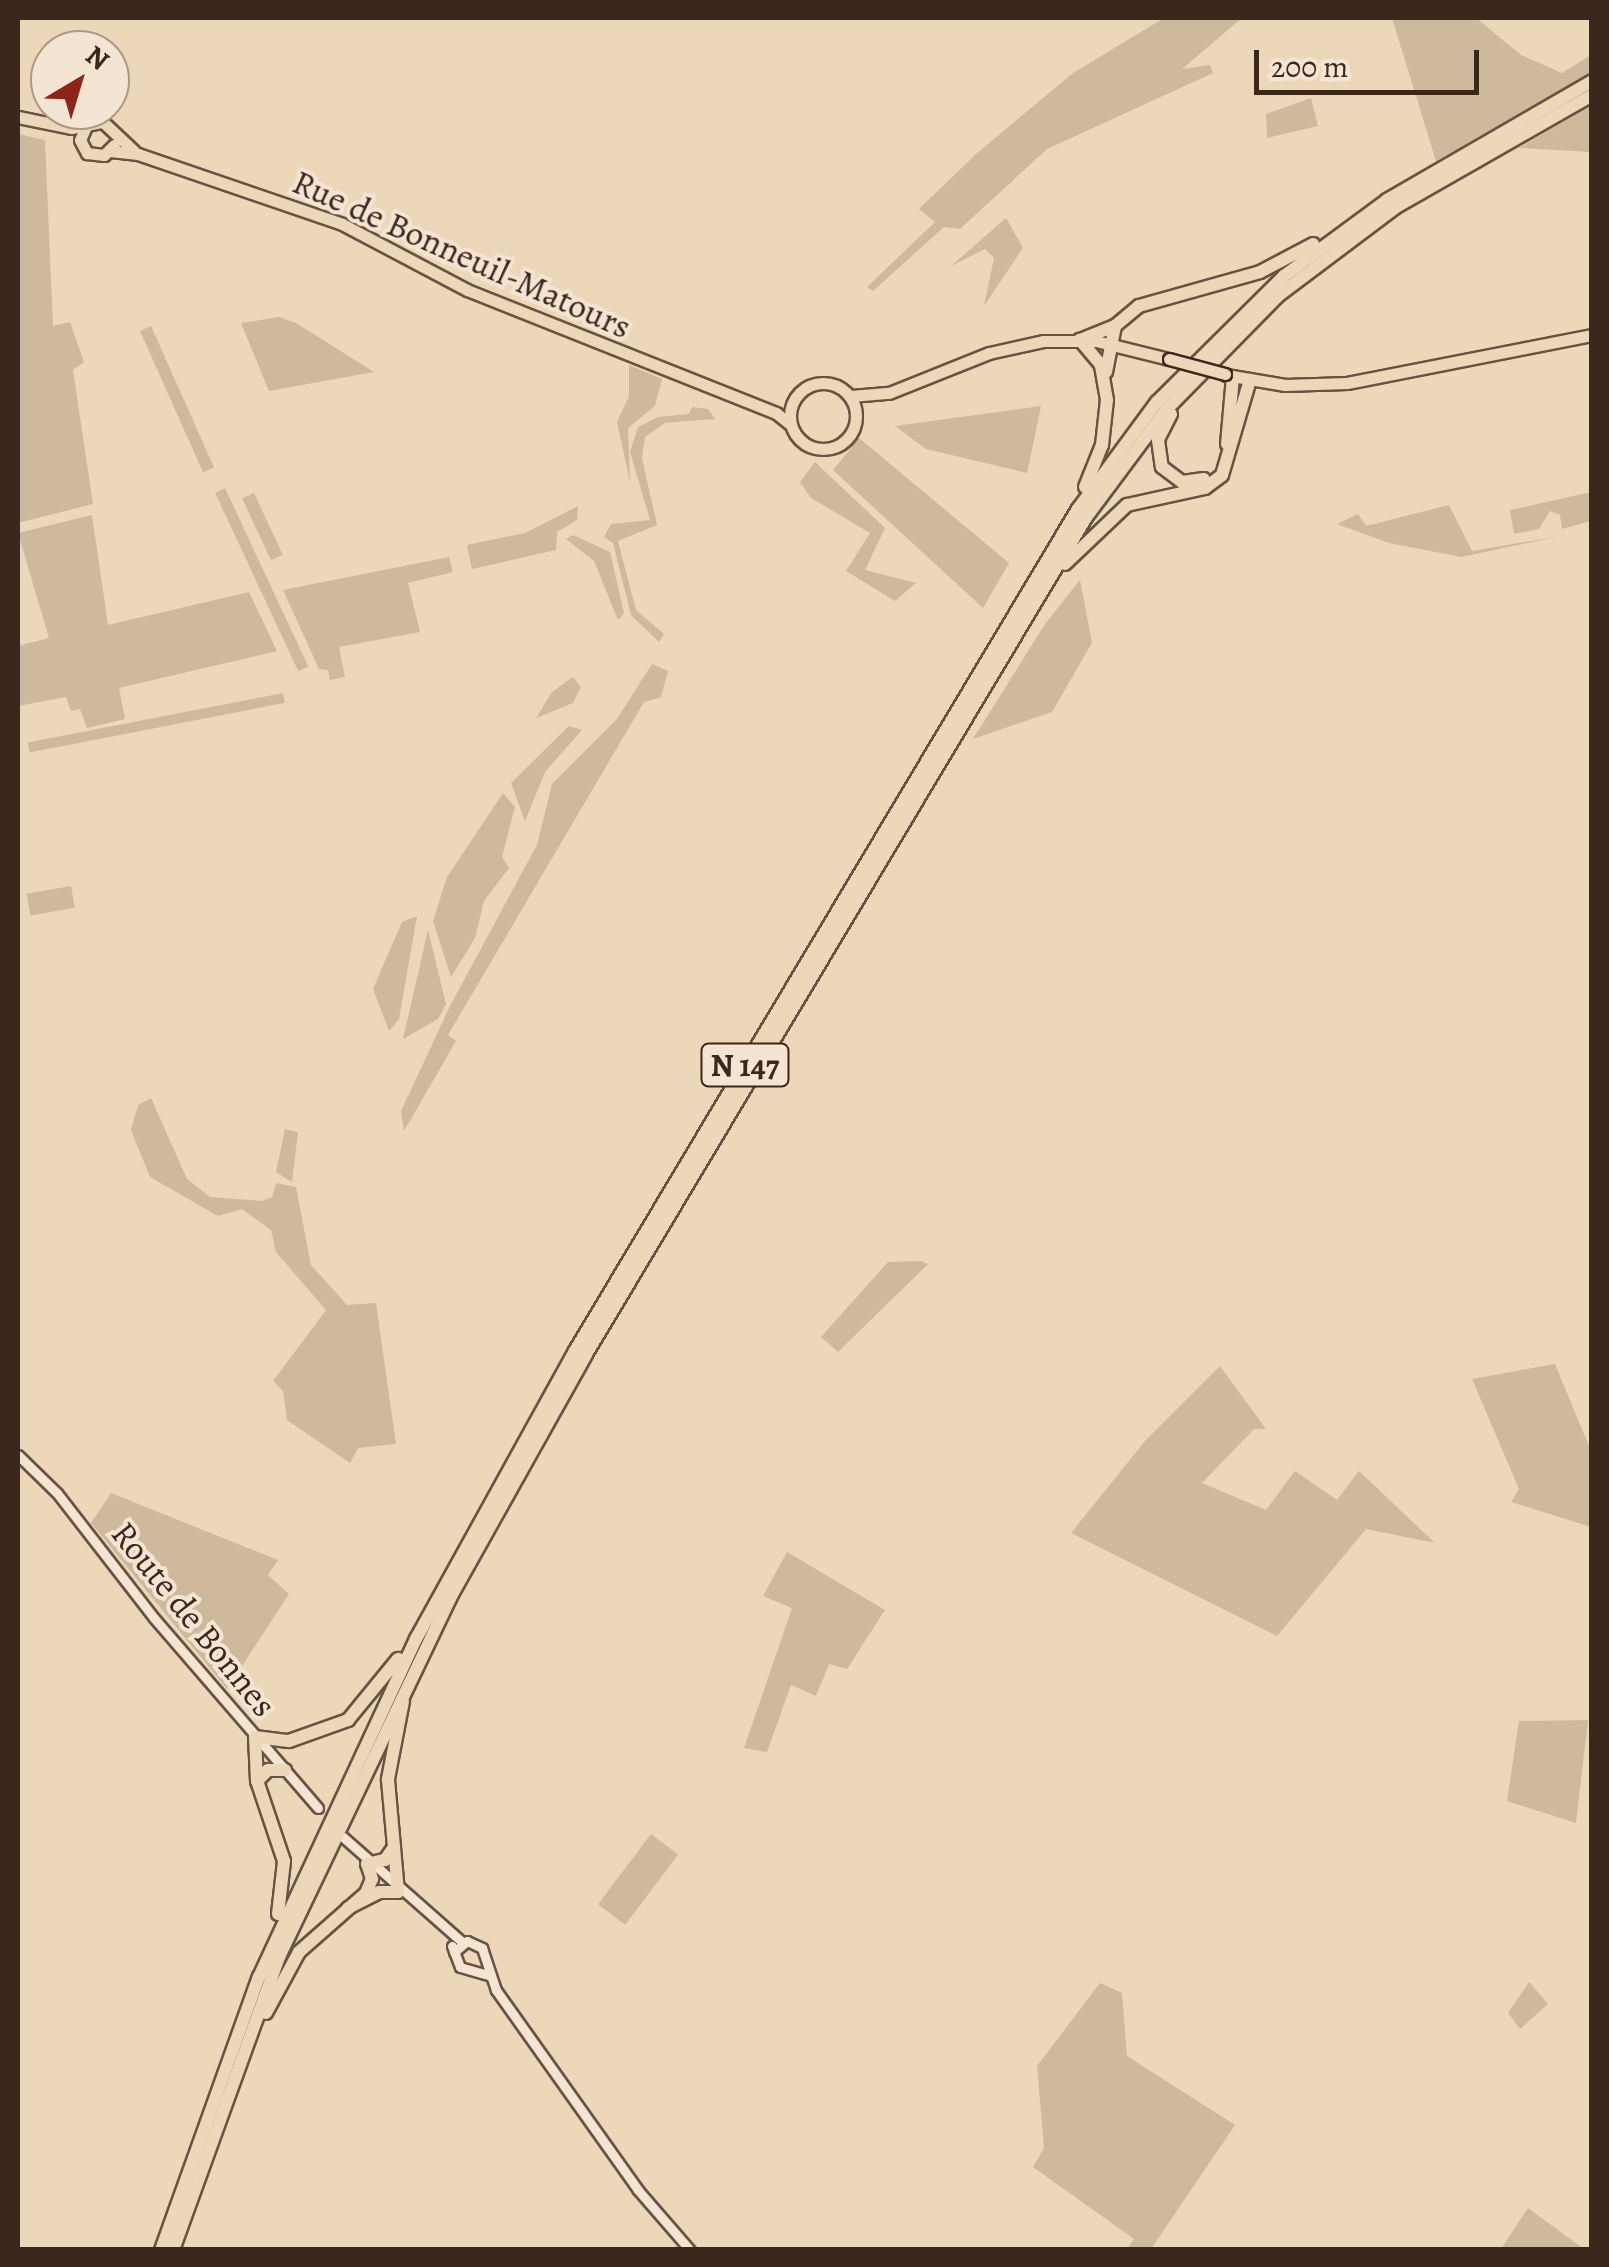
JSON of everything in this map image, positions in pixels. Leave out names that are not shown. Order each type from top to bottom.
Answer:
[{"type":"highway","name":"N 147","points":[[161,2250],[258,1977],[422,1640],[556,1384],[1062,534],[1130,436],[1188,368],[1334,236],[1592,81]]},
{"type":"highway","name":"N 147","points":[[173,2250],[244,2048],[342,1812],[422,1640],[585,1356],[1038,596],[1139,443],[1218,352],[1290,286],[1373,223],[1592,95]]},
{"type":"highway","points":[[1106,381],[1080,340],[1115,326],[1138,306],[1260,272],[1334,236]]},
{"type":"highway","points":[[1062,534],[1102,445],[1110,344],[1115,326]]},
{"type":"highway","points":[[1218,352],[1162,428],[1158,458],[1173,478],[1192,482],[1220,467],[1229,375]]},
{"type":"highway","points":[[1038,596],[1116,512],[1154,494],[1204,488],[1222,476],[1250,380]]},
{"type":"highway","points":[[258,1977],[285,1880],[281,1844],[256,1782],[255,1737],[289,1741],[329,1730],[362,1708],[422,1640]]},
{"type":"highway","points":[[348,1908],[379,1892],[398,1892],[390,1754],[422,1640]]},
{"type":"highway","points":[[256,1782],[268,1770],[282,1767],[289,1741]]},
{"type":"highway","points":[[244,2048],[299,1952],[370,1886],[367,1864],[386,1860],[395,1846]]},
{"type":"main road","points":[[61,130],[80,140],[93,156],[110,151],[115,136],[109,130]]},
{"type":"main road","points":[[80,140],[84,130]]},
{"type":"main road","name":"Rue de Bonneuil-Matours","points":[[115,136],[138,154]]},
{"type":"main road","name":"Rue de Bonneuil-Matours","points":[[110,151],[138,154],[342,224],[467,290],[763,408],[790,424]]},
{"type":"main road","points":[[850,396],[888,393],[1008,348],[1080,340],[1250,380],[1347,383],[1592,336]]},
{"type":"main road","points":[[763,408],[794,400],[817,384],[835,385],[850,396],[857,417]]},
{"type":"main road","points":[[794,400],[790,424],[800,440],[830,449],[849,437],[857,417],[888,393]]},
{"type":"street","name":"Route de Bonnes","points":[[18,1455],[318,1808]]},
{"type":"street","points":[[343,1837],[448,1937],[478,1943],[488,1975],[638,2190],[690,2250]]},
{"type":"street","points":[[448,1937],[460,1968],[488,1975]]},
{"type":"street","points":[[454,1952],[462,1942]]},
{"type":"street","points":[[471,1970],[484,1959]]},
{"type":"shaded area","points":[[1164,18],[1242,18],[1182,69],[1210,65],[1213,73],[1047,149],[960,229],[944,227],[873,291],[867,287],[935,222],[919,209],[976,154],[1073,73]]},
{"type":"shaded area","points":[[1392,18],[1476,18],[1521,55],[1562,73],[1591,55],[1591,72],[1436,161]]},
{"type":"shaded area","points":[[1311,98],[1318,126],[1267,138],[1266,114]]},
{"type":"shaded area","points":[[1591,106],[1591,152],[1519,148]]},
{"type":"shaded area","points":[[18,134],[45,140],[53,326],[70,322],[84,362],[73,370],[93,504],[18,523]]},
{"type":"shaded area","points":[[1006,218],[1023,248],[984,306],[994,258],[985,249],[951,266]]},
{"type":"shaded area","points":[[279,317],[296,323],[374,372],[269,391],[241,323]]},
{"type":"shaded area","points":[[151,326],[214,468],[203,472],[140,331]]},
{"type":"shaded area","points":[[629,365],[662,379],[655,406],[628,428],[630,482],[617,422],[629,396]]},
{"type":"shaded area","points":[[1041,406],[1027,473],[926,449],[895,426]]},
{"type":"shaded area","points":[[692,407],[708,409],[715,419],[665,423],[645,437],[642,458],[657,525],[618,541],[636,610],[664,634],[659,642],[631,615],[613,543],[604,537],[611,524],[650,520],[630,452],[638,427],[658,417],[689,414]]},
{"type":"shaded area","points":[[859,438],[1009,563],[983,608],[833,470]]},
{"type":"shaded area","points":[[815,462],[885,528],[865,570],[916,583],[895,601],[846,571],[870,533],[811,498],[800,482]]},
{"type":"shaded area","points":[[225,488],[308,667],[298,671],[215,493]]},
{"type":"shaded area","points":[[1591,492],[1591,521],[1562,529],[1560,515],[1550,511],[1539,529],[1514,534],[1510,510]]},
{"type":"shaded area","points":[[254,493],[283,555],[271,560],[242,498]]},
{"type":"shaded area","points":[[1449,505],[1472,551],[1560,536],[1461,557],[1389,543],[1337,524],[1358,514],[1366,526]]},
{"type":"shaded area","points":[[578,506],[577,520],[557,532],[556,550],[472,569],[467,545],[525,533]]},
{"type":"shaded area","points":[[92,515],[108,625],[249,592],[277,651],[119,688],[125,719],[87,728],[80,709],[71,711],[66,697],[18,706],[18,646],[49,638],[18,533]]},
{"type":"shaded area","points":[[573,535],[610,552],[624,613],[618,620],[594,561],[566,539]]},
{"type":"shaded area","points":[[449,557],[453,572],[408,583],[420,632],[339,647],[345,677],[330,680],[328,670],[319,669],[283,590]]},
{"type":"shaded area","points":[[1080,580],[1092,643],[1052,712],[973,739],[1045,624]]},
{"type":"shaded area","points":[[652,664],[668,671],[661,697],[644,702],[448,1035],[456,1041],[404,1131],[401,1111],[451,1004],[537,845],[552,784],[617,719]]},
{"type":"shaded area","points":[[573,677],[581,687],[573,703],[536,718],[552,692]]},
{"type":"shaded area","points":[[283,693],[285,703],[30,752],[28,743]]},
{"type":"shaded area","points":[[569,726],[582,730],[545,772],[525,821],[511,783]]},
{"type":"shaded area","points":[[503,793],[515,807],[502,857],[509,868],[484,901],[475,938],[451,977],[433,921],[447,877]]},
{"type":"shaded area","points":[[71,886],[75,908],[31,915],[27,894]]},
{"type":"shaded area","points":[[417,916],[399,1019],[389,1031],[373,989],[402,922]]},
{"type":"shaded area","points":[[428,930],[446,1004],[438,1019],[403,1039]]},
{"type":"shaded area","points":[[151,1098],[187,1179],[210,1197],[262,1201],[272,1197],[276,1183],[296,1187],[311,1265],[347,1305],[376,1303],[396,1444],[358,1448],[350,1463],[287,1420],[283,1391],[273,1381],[326,1310],[276,1252],[271,1230],[242,1209],[218,1216],[150,1177],[131,1130],[138,1105]]},
{"type":"shaded area","points":[[285,1129],[298,1132],[292,1182],[276,1172]]},
{"type":"shaded area","points":[[888,1262],[928,1264],[838,1352],[821,1337]]},
{"type":"shaded area","points":[[1555,1364],[1591,1451],[1591,1527],[1511,1502],[1519,1489],[1472,1379]]},
{"type":"shaded area","points":[[1220,1366],[1266,1429],[1254,1429],[1202,1483],[1266,1510],[1295,1471],[1337,1500],[1359,1471],[1435,1543],[1366,1529],[1277,1636],[1071,1533],[1145,1441]]},
{"type":"shaded area","points":[[111,1493],[278,1560],[268,1575],[289,1594],[227,1689],[91,1523]]},
{"type":"shaded area","points":[[787,1552],[885,1610],[847,1669],[829,1664],[816,1696],[791,1685],[767,1752],[744,1748],[792,1608],[763,1596]]},
{"type":"shaded area","points":[[1588,1720],[1576,1823],[1507,1801],[1519,1721]]},
{"type":"shaded area","points":[[651,1834],[678,1854],[625,1925],[598,1904]]},
{"type":"shaded area","points":[[1529,1982],[1548,2004],[1520,2029],[1508,2013]]},
{"type":"shaded area","points":[[1100,1983],[1122,1993],[1127,2056],[1235,2125],[1151,2249],[1127,2249],[1134,2239],[1033,2167],[1044,2148],[1037,2066]]},
{"type":"shaded area","points":[[1528,2208],[1584,2249],[1501,2249]]}]
